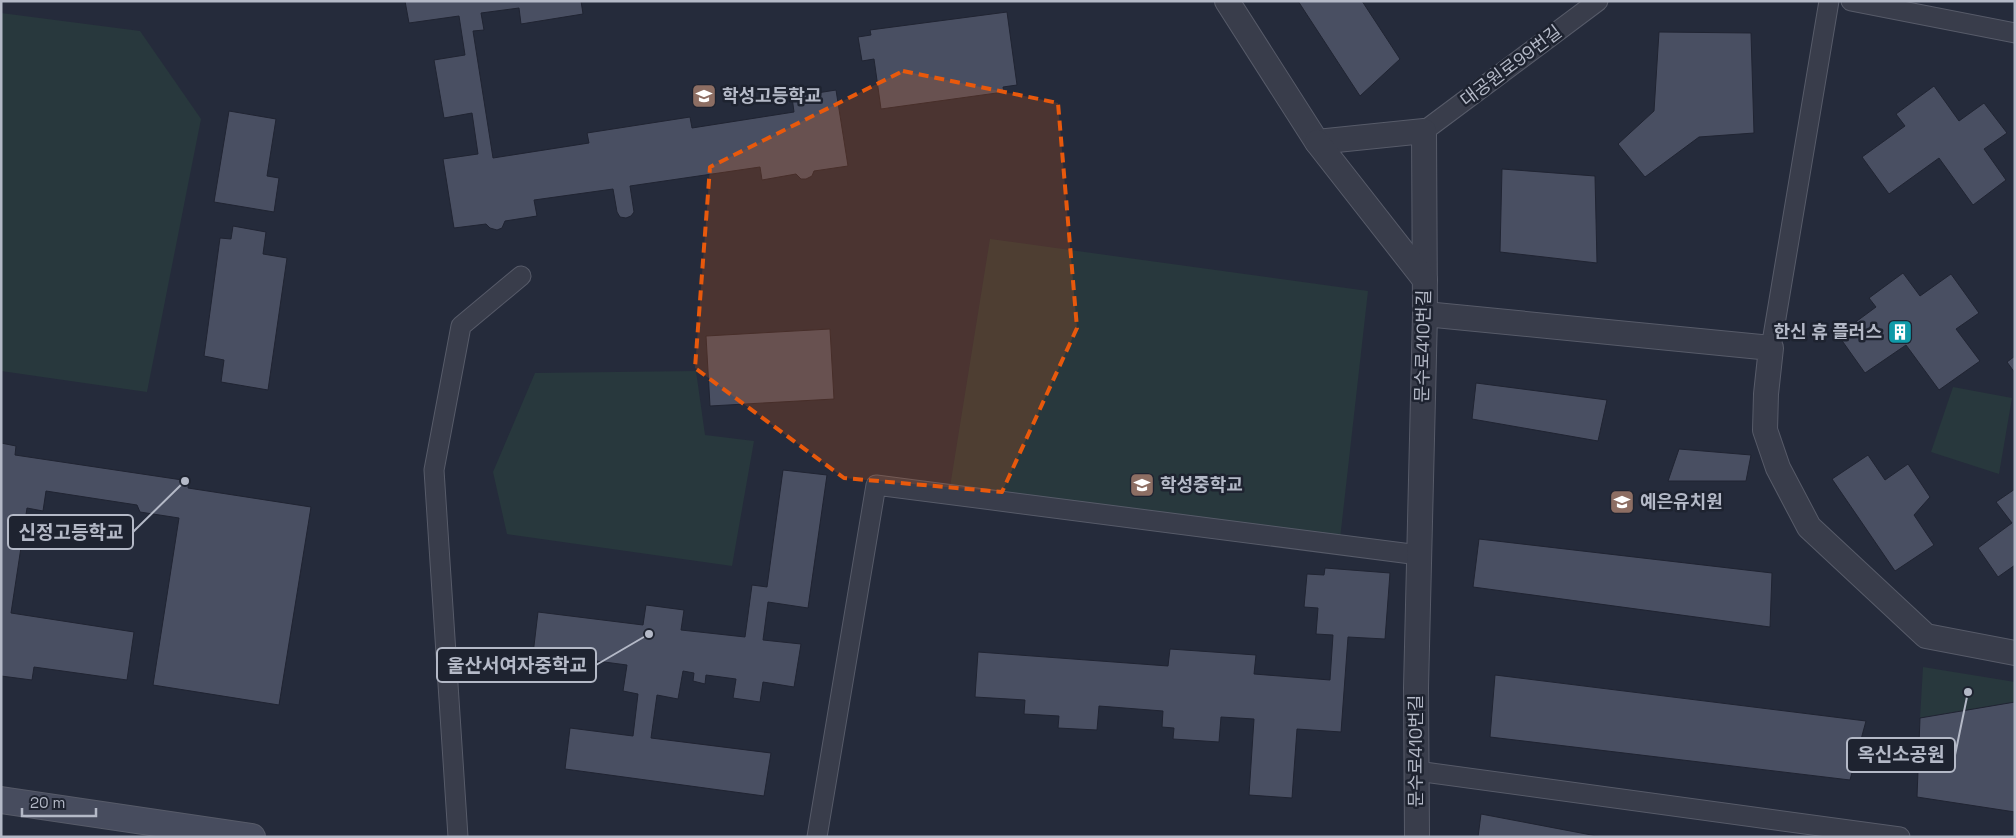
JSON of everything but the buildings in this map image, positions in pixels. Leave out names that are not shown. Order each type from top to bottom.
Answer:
[{"type":"main road","points":[[1,800],[252,837]]},
{"type":"street","points":[[1227,1],[1316,142],[1424,280]]},
{"type":"street","name":"대공원로99번길","points":[[1424,131],[1598,1]]},
{"type":"street","points":[[1830,1],[1771,348],[1766,394],[1766,430],[1778,468],[1809,527],[1926,636],[2015,653]]},
{"type":"street","points":[[1851,1],[2015,33]]},
{"type":"street","points":[[1316,142],[1424,131]]},
{"type":"street","name":"문수로410번길","points":[[1416,837],[1416,688],[1425,314],[1424,131]]},
{"type":"street","points":[[458,837],[434,470],[462,326],[521,276]]},
{"type":"street","points":[[1425,314],[1771,348]]},
{"type":"street","points":[[817,837],[876,485],[1419,555]]},
{"type":"street","points":[[1417,771],[1900,837]]},
{"type":"highlighted area","points":[[903,71],[1058,103],[1077,328],[1002,492],[844,478],[695,368],[710,167]]},
{"type":"shaded area","points":[[1,13],[140,31],[201,119],[147,392],[1,371]]},
{"type":"shaded area","points":[[990,239],[1368,291],[1340,539],[950,487]]},
{"type":"shaded area","points":[[696,371],[705,435],[754,441],[732,566],[507,534],[493,472],[535,373]]},
{"type":"shaded area","points":[[1953,387],[2012,398],[1999,474],[1931,452]]},
{"type":"shaded area","points":[[1923,667],[2015,682],[2015,702],[1920,718]]},
{"type":"place","name":"학성고등학교","points":[[704,96]]},
{"type":"place","name":"한신 휴 플러스","points":[[1900,332]]},
{"type":"place","name":"신정고등학교","points":[[185,481]]},
{"type":"place","name":"학성중학교","points":[[1142,485]]},
{"type":"place","name":"예은유치원","points":[[1622,502]]},
{"type":"place","name":"울산서여자중학교","points":[[649,634]]},
{"type":"place","name":"옥신소공원","points":[[1968,692]]}]
